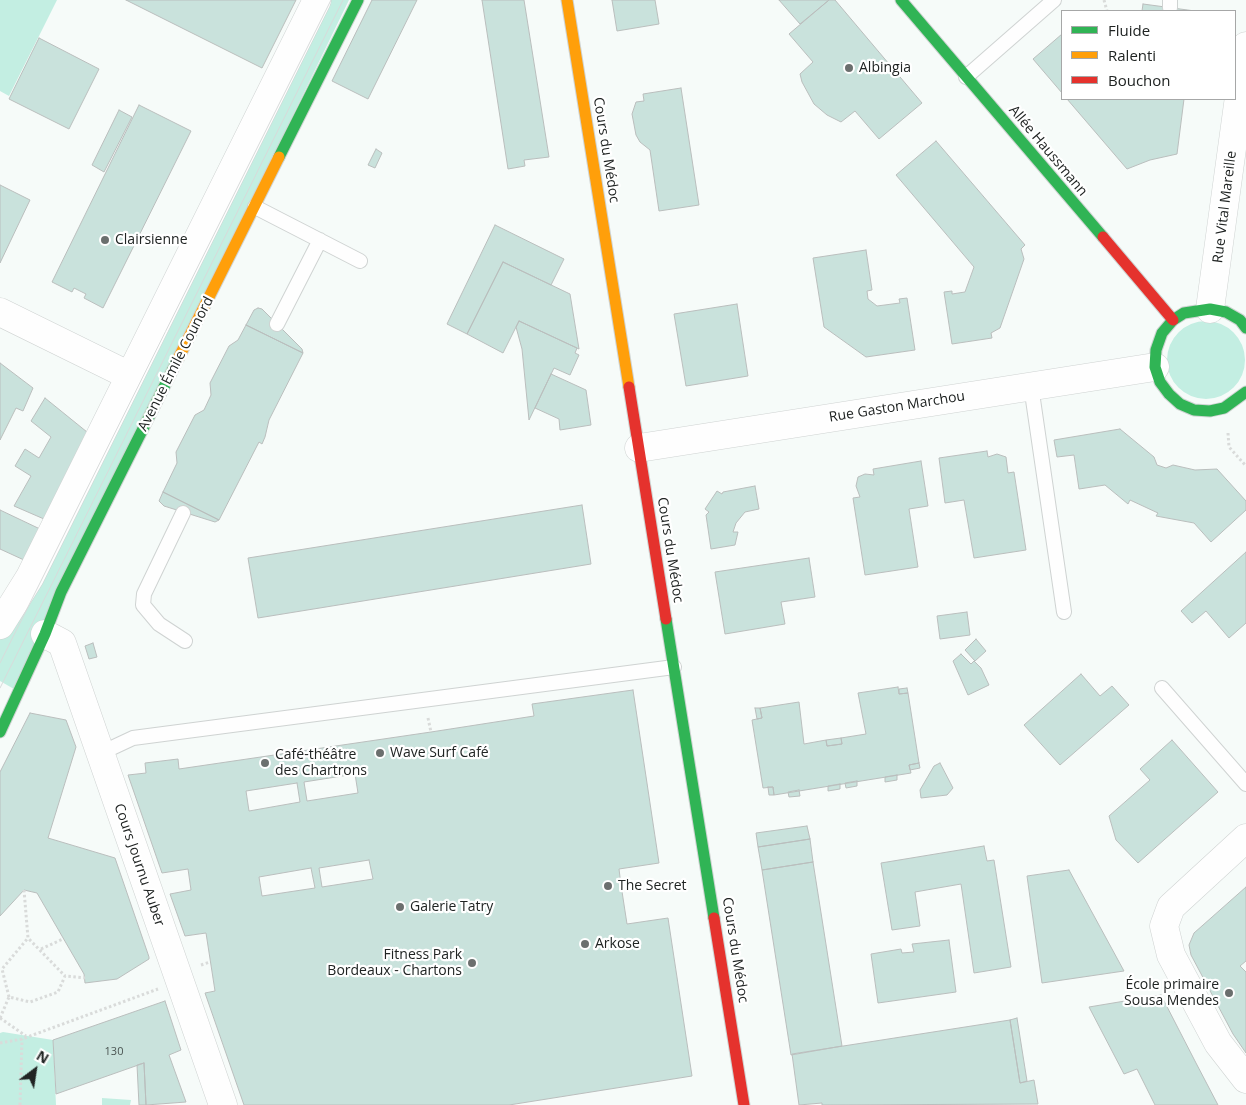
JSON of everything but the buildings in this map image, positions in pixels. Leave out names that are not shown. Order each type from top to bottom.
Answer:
[{"type":"street","points":[[0,626],[30,577],[317,0]]},
{"type":"street","name":"Avenue Émile Counord","points":[[1,729],[45,634],[61,592],[358,0]]},
{"type":"street","name":"Cours du Médoc","points":[[567,0],[744,1105]]},
{"type":"street","name":"Allée Haussmann","points":[[900,0],[1173,320]]},
{"type":"street","name":"Rue Vital Mareille","points":[[1210,308],[1246,46]]},
{"type":"street","points":[[1245,396],[1224,408],[1210,411],[1194,410],[1180,404],[1168,394],[1160,382],[1155,367],[1156,350],[1162,334],[1173,320],[1184,313],[1210,308],[1226,312],[1240,320],[1246,328]]},
{"type":"street","points":[[0,312],[130,376]]},
{"type":"street","name":"Rue Gaston Marchou","points":[[639,448],[1155,367]]},
{"type":"street","name":"Cours Journu Auber","points":[[45,634],[62,643],[223,1105]]},
{"type":"street","points":[[1246,838],[1171,907],[1164,926],[1171,954],[1192,995],[1218,1043],[1246,1079]]},
{"type":"lane","points":[[966,77],[1054,0]]},
{"type":"lane","points":[[255,207],[360,261]]},
{"type":"lane","points":[[277,324],[320,240]]},
{"type":"lane","points":[[1030,386],[1064,612]]},
{"type":"lane","points":[[183,513],[144,594],[143,605],[159,624],[185,641]]},
{"type":"lane","points":[[100,754],[133,738],[674,667]]},
{"type":"lane","points":[[1162,688],[1246,784]]},
{"type":"path","points":[[1224,408],[1229,447],[1246,466]]},
{"type":"path","points":[[24,890],[28,938],[2,970],[9,997],[0,1018],[26,1036]]},
{"type":"path","points":[[28,938],[41,949],[65,976],[85,978]]},
{"type":"path","points":[[41,949],[63,939]]},
{"type":"path","points":[[9,997],[30,1002],[37,1000],[58,992],[65,976]]},
{"type":"path","points":[[0,1043],[22,1038],[179,981]]},
{"type":"path","points":[[20,1105],[22,1038]]},
{"type":"green space","points":[[0,0],[57,0],[9,96],[0,91]]},
{"type":"green space","points":[[326,0],[349,0],[14,689],[0,681],[0,640],[36,580]]},
{"type":"green space","points":[[1206,321],[1221,324],[1238,338],[1242,345],[1245,360],[1242,375],[1228,392],[1221,396],[1206,399],[1191,396],[1174,382],[1170,375],[1167,360],[1170,345],[1184,328],[1191,324]]},
{"type":"green space","points":[[0,1033],[53,1040],[56,1105],[0,1105]]},
{"type":"green space","points":[[102,1098],[131,1100],[130,1105],[102,1105]]},
{"type":"tram line","points":[[0,663],[331,0]]},
{"type":"tram line","points":[[0,688],[343,0]]},
{"type":"traffic: fast","points":[[279,157],[358,0]]},
{"type":"traffic: fast","points":[[901,0],[1103,237]]},
{"type":"traffic: fast","points":[[1246,328],[1240,320],[1226,312],[1210,309],[1184,313],[1173,320],[1162,333],[1156,350],[1155,367],[1160,382],[1169,394],[1180,404],[1194,410],[1210,411],[1224,408],[1246,392]]},
{"type":"traffic: fast","points":[[0,732],[45,634],[61,592],[178,359]]},
{"type":"traffic: fast","points":[[666,619],[714,918]]},
{"type":"traffic: slow","points":[[567,0],[629,387]]},
{"type":"traffic: slow","points":[[178,359],[279,157]]},
{"type":"traffic: jam","points":[[1103,237],[1173,320]]},
{"type":"traffic: jam","points":[[629,387],[666,619]]},
{"type":"traffic: jam","points":[[714,918],[744,1105]]},
{"type":"place","name":"Albingia","points":[[849,68]]},
{"type":"place","name":"Clairsienne","points":[[105,240]]},
{"type":"place","name":"Wave Surf Café","points":[[380,753]]},
{"type":"place","name":"Café-théâtre des Chartrons","points":[[265,763]]},
{"type":"place","name":"The Secret","points":[[608,886]]},
{"type":"place","name":"Galerie Tatry","points":[[400,907]]},
{"type":"place","name":"Arkose","points":[[585,944]]},
{"type":"place","name":"Fitness Park Bordeaux - Chartons","points":[[472,963]]},
{"type":"place","name":"École primaire Sousa Mendes","points":[[1229,993]]}]
